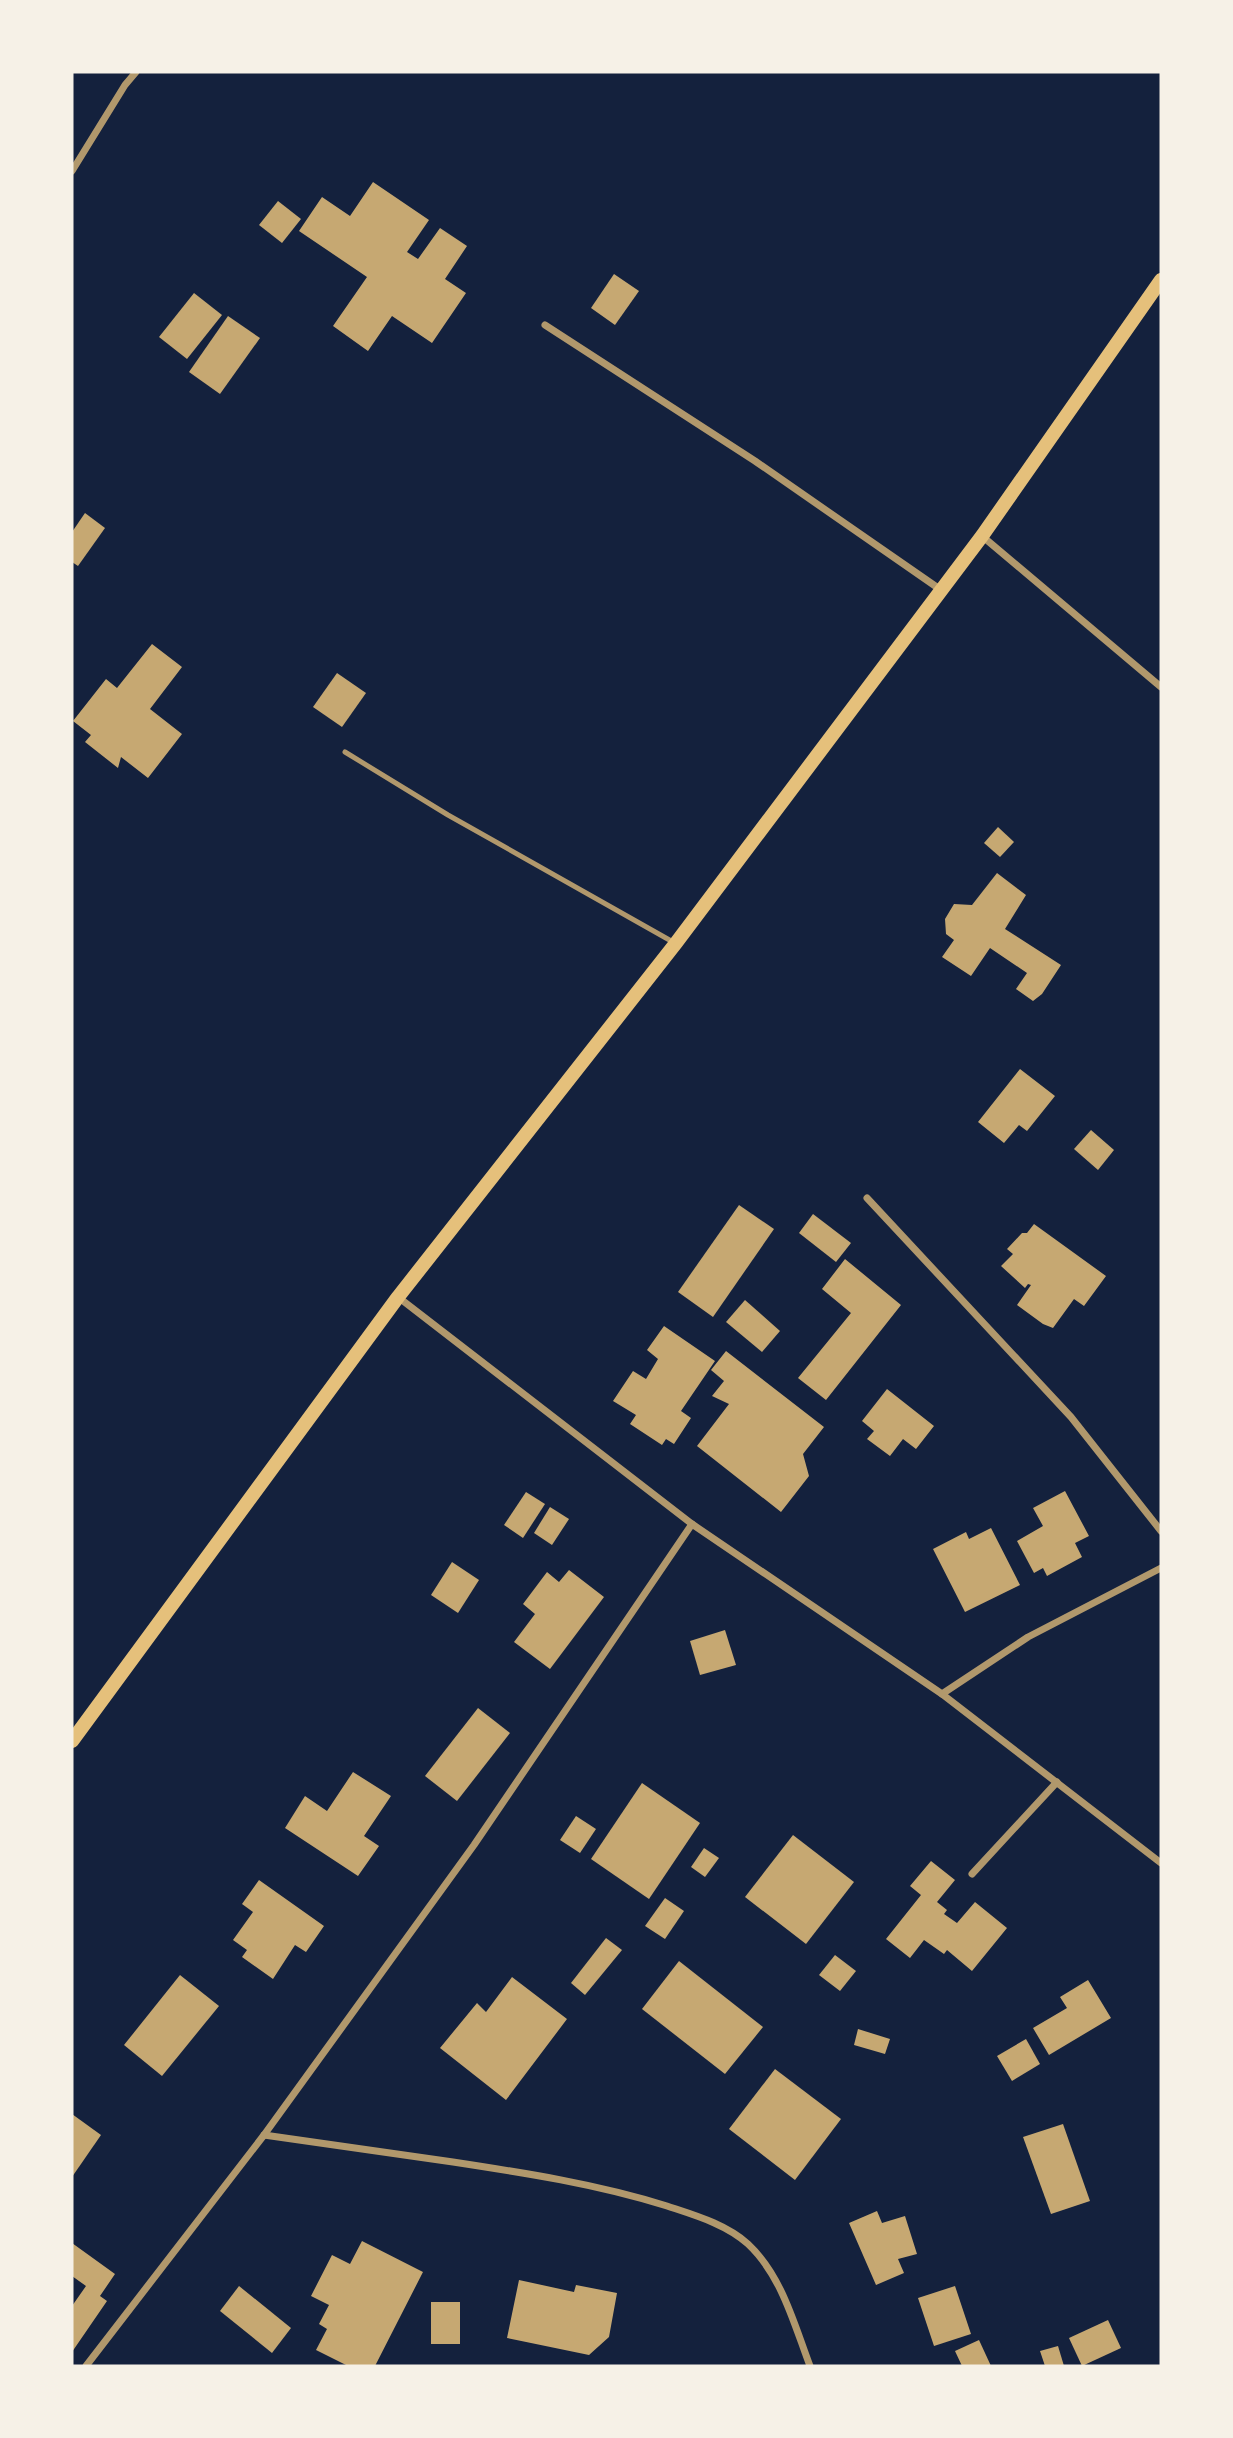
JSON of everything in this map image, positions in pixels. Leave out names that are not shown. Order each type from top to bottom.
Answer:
[{"type":"main road","points":[[72,1741],[398,1297],[676,943],[942,590],[1161,280]]},
{"type":"street","points":[[72,171],[125,85],[136,72]]},
{"type":"street","points":[[545,325],[755,461],[942,590]]},
{"type":"street","points":[[982,536],[1161,687]]},
{"type":"street","points":[[867,1198],[1071,1417],[1161,1531]]},
{"type":"street","points":[[398,1297],[692,1524],[942,1694],[1161,1863]]},
{"type":"street","points":[[86,2366],[264,2135],[481,1834],[692,1524]]},
{"type":"street","points":[[942,1694],[1028,1637],[1161,1568]]},
{"type":"street","points":[[972,1874],[1057,1782]]},
{"type":"street","points":[[264,2135],[522,2173],[621,2192],[686,2212],[725,2228],[746,2242],[761,2257],[775,2278],[810,2366]]},
{"type":"lane","points":[[345,752],[448,816],[676,943]]},
{"type":"building","points":[[373,182],[429,220],[407,252],[418,259],[440,228],[467,246],[445,279],[466,293],[432,343],[392,316],[368,351],[333,326],[367,277],[299,231],[322,197],[350,216]]},
{"type":"building","points":[[278,201],[301,219],[282,243],[259,225]]},
{"type":"building","points":[[614,274],[639,291],[615,325],[591,308]]},
{"type":"building","points":[[194,293],[222,315],[187,359],[159,337]]},
{"type":"building","points":[[228,316],[260,338],[220,394],[189,372]]},
{"type":"building","points":[[85,513],[105,528],[78,566],[72,562],[72,532]]},
{"type":"building","points":[[152,644],[182,667],[150,709],[182,734],[148,778],[121,757],[118,768],[85,742],[91,735],[73,721],[106,679],[117,688]]},
{"type":"building","points":[[337,673],[366,693],[342,727],[313,707]]},
{"type":"building","points":[[998,827],[1014,842],[1000,857],[984,843]]},
{"type":"building","points":[[997,873],[1026,895],[1005,929],[1061,965],[1042,994],[1033,1001],[1016,989],[1027,973],[990,948],[971,976],[942,957],[954,940],[946,934],[945,919],[954,904],[972,905]]},
{"type":"building","points":[[1020,1069],[1055,1096],[1027,1131],[1019,1125],[1004,1143],[978,1122]]},
{"type":"building","points":[[1091,1130],[1114,1150],[1098,1170],[1074,1149]]},
{"type":"building","points":[[739,1205],[774,1229],[713,1317],[678,1292]]},
{"type":"building","points":[[813,1214],[851,1243],[836,1262],[799,1233]]},
{"type":"building","points":[[1034,1224],[1106,1276],[1084,1306],[1074,1299],[1053,1328],[1017,1305],[1031,1285],[1028,1284],[1025,1288],[1001,1266],[1013,1254],[1007,1249]]},
{"type":"building","points":[[845,1259],[901,1305],[826,1400],[798,1378],[851,1313],[822,1289]]},
{"type":"building","points":[[745,1300],[780,1331],[762,1352],[726,1322]]},
{"type":"building","points":[[664,1326],[715,1361],[681,1411],[691,1418],[674,1444],[666,1439],[662,1445],[630,1424],[636,1415],[613,1401],[633,1371],[646,1379],[658,1359],[647,1350]]},
{"type":"building","points":[[726,1351],[824,1427],[803,1454],[809,1476],[781,1512],[697,1446],[729,1404],[712,1396],[724,1381],[711,1370]]},
{"type":"building","points":[[887,1389],[934,1426],[916,1449],[903,1439],[890,1456],[867,1439],[874,1431],[862,1421]]},
{"type":"building","points":[[1065,1491],[1089,1536],[1075,1543],[1082,1557],[1047,1576],[1043,1568],[1034,1573],[1017,1541],[1043,1526],[1033,1508]]},
{"type":"building","points":[[526,1492],[545,1504],[523,1538],[504,1525]]},
{"type":"building","points":[[550,1507],[569,1519],[552,1545],[534,1533]]},
{"type":"building","points":[[991,1528],[1020,1585],[965,1612],[933,1549],[966,1532],[969,1539]]},
{"type":"building","points":[[452,1562],[479,1580],[458,1613],[431,1595]]},
{"type":"building","points":[[569,1570],[604,1597],[550,1669],[514,1642],[535,1614],[523,1604],[547,1572],[559,1582]]},
{"type":"building","points":[[725,1630],[736,1665],[700,1675],[690,1641]]},
{"type":"building","points":[[478,1708],[510,1733],[457,1801],[425,1776]]},
{"type":"building","points":[[353,1772],[391,1796],[364,1836],[379,1846],[358,1876],[285,1828],[305,1796],[327,1811]]},
{"type":"building","points":[[642,1783],[700,1823],[649,1899],[591,1859]]},
{"type":"building","points":[[576,1816],[596,1829],[580,1853],[560,1840]]},
{"type":"building","points":[[793,1835],[854,1882],[806,1944],[745,1897]]},
{"type":"building","points":[[704,1848],[719,1858],[705,1877],[691,1867]]},
{"type":"building","points":[[931,1861],[955,1880],[937,1902],[947,1910],[944,1914],[957,1923],[975,1902],[1007,1928],[972,1971],[947,1950],[944,1954],[924,1940],[910,1958],[886,1939],[921,1895],[910,1886]]},
{"type":"building","points":[[259,1880],[324,1926],[306,1952],[295,1945],[273,1979],[242,1957],[247,1950],[233,1940],[253,1912],[242,1904]]},
{"type":"building","points":[[665,1898],[684,1911],[665,1939],[645,1926]]},
{"type":"building","points":[[606,1938],[622,1950],[585,1995],[571,1983]]},
{"type":"building","points":[[835,1955],[856,1971],[840,1991],[819,1975]]},
{"type":"building","points":[[679,1961],[763,2027],[725,2074],[642,2009]]},
{"type":"building","points":[[180,1975],[219,2006],[162,2076],[124,2045]]},
{"type":"building","points":[[512,1977],[567,2019],[506,2100],[440,2048],[477,2003],[486,2012]]},
{"type":"building","points":[[1088,1980],[1111,2018],[1049,2055],[1033,2028],[1067,2008],[1060,1997]]},
{"type":"building","points":[[858,2029],[890,2039],[885,2054],[854,2045]]},
{"type":"building","points":[[1026,2039],[1040,2064],[1012,2081],[997,2056]]},
{"type":"building","points":[[775,2069],[841,2119],[795,2180],[729,2129]]},
{"type":"building","points":[[72,2114],[101,2135],[72,2177]]},
{"type":"building","points":[[1063,2124],[1090,2201],[1051,2214],[1023,2137]]},
{"type":"building","points":[[877,2211],[882,2223],[905,2216],[917,2254],[898,2259],[904,2273],[876,2285],[849,2223]]},
{"type":"building","points":[[362,2241],[423,2272],[375,2366],[348,2366],[316,2350],[327,2329],[319,2324],[329,2305],[311,2296],[332,2255],[350,2264]]},
{"type":"building","points":[[72,2243],[115,2274],[100,2296],[107,2301],[72,2352],[72,2306],[86,2286],[72,2276]]},
{"type":"building","points":[[519,2280],[574,2292],[576,2285],[617,2293],[609,2337],[589,2355],[507,2338]]},
{"type":"building","points":[[239,2286],[291,2328],[272,2353],[220,2311]]},
{"type":"building","points":[[955,2286],[971,2334],[934,2346],[918,2298]]},
{"type":"building","points":[[431,2302],[460,2302],[460,2344],[431,2344]]},
{"type":"building","points":[[1108,2320],[1121,2348],[1082,2366],[1069,2338]]},
{"type":"building","points":[[979,2340],[991,2366],[962,2366],[955,2351]]},
{"type":"building","points":[[1058,2346],[1064,2366],[1045,2366],[1040,2351]]}]
